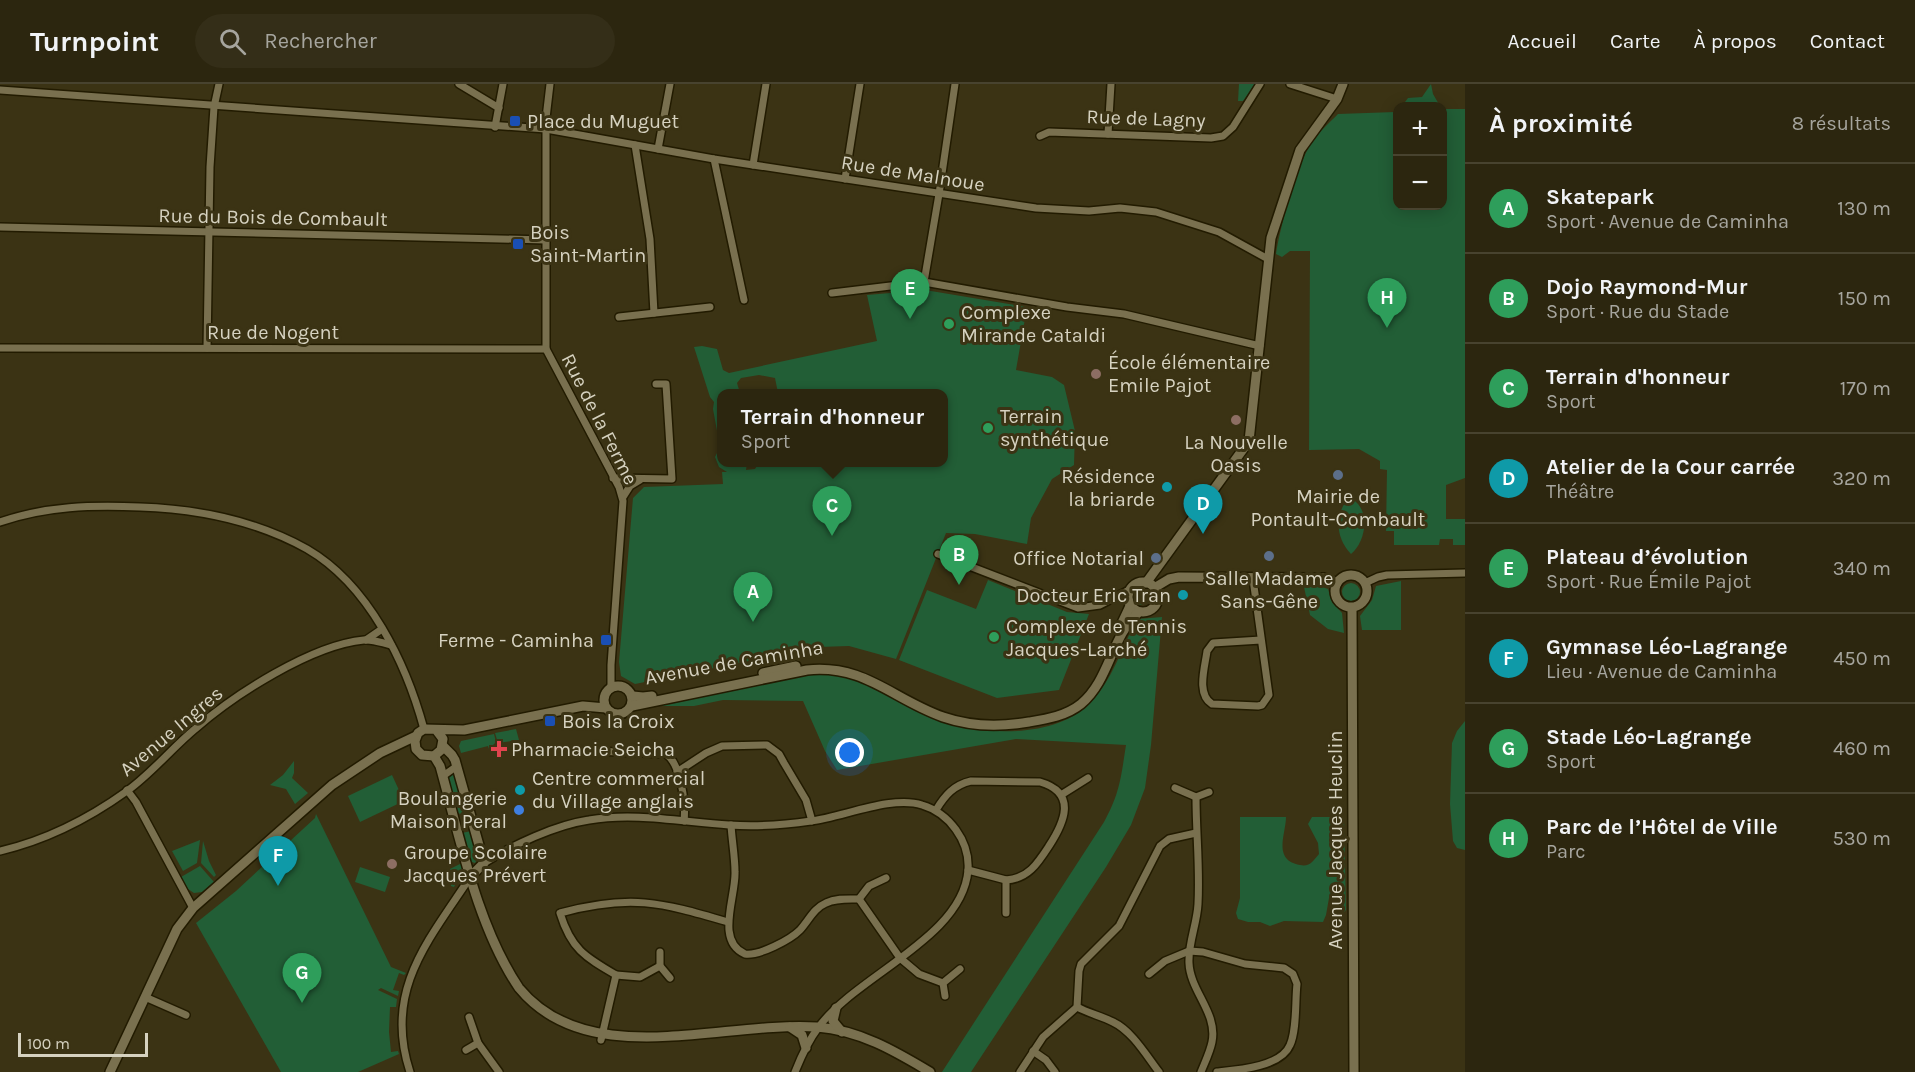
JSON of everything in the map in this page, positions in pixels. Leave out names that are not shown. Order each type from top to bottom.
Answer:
[{"type":"street","points":[[207,348],[208,231],[214,107],[219,84]]},
{"type":"street","points":[[459,84],[499,108]]},
{"type":"street","points":[[495,127],[503,84]]},
{"type":"street","name":"Rue de la Ferme","points":[[550,84],[546,129],[546,350],[623,497],[608,691]]},
{"type":"street","points":[[658,149],[669,84]]},
{"type":"street","points":[[753,165],[766,84]]},
{"type":"street","points":[[845,178],[860,84]]},
{"type":"street","points":[[924,282],[955,84]]},
{"type":"street","points":[[1108,134],[1111,84]]},
{"type":"street","name":"Rue de Lagny","points":[[1040,136],[1049,132],[1211,138],[1223,136],[1233,127],[1260,84]]},
{"type":"street","points":[[1290,84],[1337,99]]},
{"type":"street","points":[[1150,585],[1247,445],[1271,238],[1300,150],[1305,140],[1337,99],[1343,84]]},
{"type":"street","points":[[0,90],[546,129]]},
{"type":"street","name":"Rue de Malnoue","points":[[546,129],[635,146],[939,194],[1062,210],[1089,211],[1120,208],[1156,212],[1219,232],[1268,259]]},
{"type":"street","points":[[635,146],[650,239],[654,313]]},
{"type":"street","points":[[714,159],[744,300]]},
{"type":"street","name":"Rue du Bois de Combault","points":[[0,227],[546,240]]},
{"type":"street","points":[[832,293],[924,282],[1067,308],[1124,314],[1260,346]]},
{"type":"street","points":[[619,317],[710,307]]},
{"type":"street","name":"Rue de Nogent","points":[[0,348],[546,350]]},
{"type":"street","points":[[614,478],[672,479],[666,384],[656,384]]},
{"type":"street","points":[[623,497],[630,486],[643,479]]},
{"type":"street","points":[[0,522],[42,511],[77,506],[150,507],[225,518],[280,536],[308,550],[344,579],[362,599],[391,645],[407,680],[424,729]]},
{"type":"street","points":[[938,554],[1078,608],[1100,605],[1129,590],[1136,583],[1150,585],[1179,578],[1325,578],[1337,584]]},
{"type":"street","points":[[1365,583],[1387,575],[1465,573]]},
{"type":"street","points":[[1353,575],[1365,583],[1366,599],[1358,606],[1352,608],[1339,602],[1335,593],[1337,584],[1344,577],[1353,575]]},
{"type":"street","points":[[1253,579],[1269,695],[1258,706],[1212,704],[1207,701],[1203,690],[1207,651],[1210,646],[1217,642],[1261,640]]},
{"type":"street","points":[[1129,590],[1128,599],[1134,609],[1150,610],[1156,604],[1157,595],[1150,585]]},
{"type":"street","name":"Avenue Jacques Heuclin","points":[[1352,608],[1354,1072]]},
{"type":"street","name":"Avenue de Caminha","points":[[632,701],[807,670],[832,669],[858,675],[928,710],[963,722],[1000,726],[1037,721],[1062,715],[1085,700],[1102,678],[1134,609]]},
{"type":"street","name":"Avenue Ingres","points":[[0,851],[38,841],[70,827],[127,790],[195,728],[242,694],[315,654],[366,640],[382,629]]},
{"type":"street","name":"Avenue Ingres","points":[[366,640],[391,645]]},
{"type":"street","points":[[110,1072],[177,929],[193,908],[332,785],[365,762],[416,736],[424,729],[464,730],[583,706],[606,708],[617,714],[626,712],[632,701],[627,688],[623,686],[608,691],[583,706]]},
{"type":"street","points":[[606,708],[608,691]]},
{"type":"street","points":[[436,730],[457,765],[484,863]]},
{"type":"street","points":[[400,744],[416,749],[426,757],[435,756],[441,750],[443,743],[464,730]]},
{"type":"street","points":[[416,736],[416,749]]},
{"type":"street","points":[[677,772],[706,753],[722,746],[767,745],[779,754],[806,800],[812,821]]},
{"type":"street","points":[[595,751],[666,754],[671,757],[685,806],[684,821]]},
{"type":"street","points":[[435,756],[439,762],[471,876],[490,933],[526,998],[561,1027],[616,1043],[648,1044],[790,1027],[818,1028],[842,1032],[882,1045],[930,1072]]},
{"type":"street","points":[[443,776],[457,765]]},
{"type":"street","points":[[1061,795],[1088,778]]},
{"type":"street","points":[[936,810],[952,790],[971,781],[1040,782],[1050,786],[1061,795],[1065,813],[1056,835],[1033,869],[1021,877],[1006,880],[968,870]]},
{"type":"street","points":[[1175,788],[1196,797],[1209,792]]},
{"type":"street","points":[[127,790],[136,802],[193,908]]},
{"type":"street","points":[[1149,974],[1165,961],[1189,951],[1203,952],[1239,963],[1284,969],[1293,975],[1297,984],[1292,1040],[1287,1051],[1274,1061],[1258,1066],[1201,1072],[1212,1042],[1212,1026],[1192,980],[1189,951],[1198,905],[1196,797]]},
{"type":"street","points":[[410,1072],[403,1047],[401,1024],[410,977],[437,927],[471,876],[484,863],[498,854],[544,833],[586,820],[615,816],[731,825],[812,821],[898,802],[914,802],[936,810],[948,820],[960,836],[968,870],[963,891],[951,911],[932,932],[836,1008],[818,1028],[795,1072]]},
{"type":"street","points":[[453,814],[461,817],[466,815],[468,809]]},
{"type":"street","points":[[731,825],[735,873],[728,930],[735,947],[740,952],[752,955],[795,934],[816,909],[827,902],[836,899],[859,899]]},
{"type":"street","points":[[1020,1072],[1043,1037],[1077,1007],[1081,964],[1119,926],[1160,846],[1168,839],[1196,833]]},
{"type":"street","points":[[859,899],[869,886],[886,878]]},
{"type":"street","points":[[1006,880],[1006,913]]},
{"type":"street","points":[[859,899],[900,958],[919,974],[943,983]]},
{"type":"street","points":[[660,966],[640,977],[616,975],[591,961],[580,951],[563,924],[560,913],[602,903],[639,901],[675,907],[728,922]]},
{"type":"street","points":[[660,951],[660,966],[669,978]]},
{"type":"street","points":[[943,983],[960,969]]},
{"type":"street","points":[[601,1040],[616,975]]},
{"type":"street","points":[[943,983],[945,996]]},
{"type":"street","points":[[145,997],[186,1015]]},
{"type":"street","points":[[1077,1007],[1096,1017],[1112,1021],[1125,1030],[1159,1072]]},
{"type":"street","points":[[836,1008],[833,1021],[842,1032]]},
{"type":"street","points":[[469,1017],[478,1043],[499,1072]]},
{"type":"street","points":[[790,1027],[802,1035],[806,1048]]},
{"type":"street","points":[[466,1050],[478,1043]]},
{"type":"street","points":[[1033,1051],[1046,1060],[1055,1072]]},
{"type":"green space","points":[[1239,84],[1255,84],[1243,101],[1238,101]]},
{"type":"green space","points":[[1431,84],[1438,102],[1405,102],[1408,98],[1422,97]]},
{"type":"green space","points":[[1447,109],[1465,109],[1465,478],[1446,485],[1446,519],[1465,519],[1465,545],[1453,545],[1453,539],[1440,539],[1439,545],[1394,545],[1394,531],[1386,531],[1387,470],[1380,469],[1380,461],[1359,449],[1309,450],[1310,251],[1290,251],[1282,257],[1276,254],[1290,196],[1306,152],[1312,142],[1338,114],[1393,112],[1393,210],[1447,210]]},
{"type":"green space","points":[[925,290],[1027,307],[1016,370],[1052,377],[1064,385],[1075,431],[1074,465],[1052,479],[1031,518],[1027,544],[975,534],[946,533],[896,659],[849,646],[818,647],[635,684],[621,676],[619,662],[633,498],[644,487],[723,484],[722,472],[727,472],[719,467],[746,467],[746,470],[756,467],[948,467],[948,389],[777,389],[775,378],[759,375],[741,378],[737,383],[739,389],[717,389],[717,431],[714,402],[710,397],[694,347],[717,349],[723,370],[729,373],[877,341],[867,295]]},
{"type":"green space","points":[[1348,499],[1358,504],[1364,518],[1363,534],[1351,554],[1342,541],[1339,527],[1340,512]]},
{"type":"green space","name":"Complexe de Tennis Jacques-Larché","points":[[988,580],[1067,612],[1089,614],[1059,690],[997,698],[899,660],[927,590],[976,609]]},
{"type":"green space","points":[[1401,581],[1401,630],[1362,630],[1360,616],[1372,600],[1376,586]]},
{"type":"green space","points":[[1351,583],[1357,586],[1360,592],[1357,598],[1351,601],[1345,598],[1342,592],[1345,586]]},
{"type":"green space","points":[[1304,587],[1328,589],[1332,602],[1342,613],[1344,633],[1328,629],[1310,615]]},
{"type":"green space","points":[[1139,591],[1145,591],[1149,598],[1145,605],[1139,605],[1135,601],[1135,595]]},
{"type":"green space","points":[[1162,617],[1145,788],[1131,825],[1106,867],[971,1072],[942,1072],[1104,822],[1117,793],[1126,745],[1016,739],[837,770],[825,751],[803,701],[723,700],[694,706],[659,706],[806,676],[833,674],[880,691],[913,710],[943,722],[988,731],[1035,729],[1057,723],[1076,714],[1092,701],[1111,674],[1134,625],[1132,624],[1138,619]]},
{"type":"green space","points":[[1465,721],[1465,850],[1457,848],[1453,841],[1450,804],[1452,743],[1457,731]]},
{"type":"green space","points":[[516,729],[519,740],[498,743],[495,733]]},
{"type":"green space","points":[[494,734],[496,742],[493,745],[493,752],[490,752],[488,746],[461,753],[459,746],[461,741]]},
{"type":"green space","points":[[294,761],[292,778],[308,793],[295,804],[286,789],[270,785],[283,775]]},
{"type":"green space","points":[[454,772],[465,809],[460,814],[457,812],[447,778]]},
{"type":"green space","points":[[392,775],[404,801],[360,822],[348,796]]},
{"type":"green space","points":[[316,814],[391,967],[406,973],[404,975],[399,973],[393,990],[399,991],[398,996],[381,988],[378,990],[397,999],[396,1007],[390,1007],[389,1032],[391,1052],[398,1051],[399,1054],[358,1072],[281,1072],[196,923],[236,891],[315,818]]},
{"type":"green space","points":[[1240,817],[1286,817],[1283,852],[1291,862],[1306,865],[1319,854],[1318,843],[1308,824],[1312,817],[1344,817],[1346,910],[1343,913],[1340,910],[1339,898],[1329,898],[1323,922],[1284,921],[1270,926],[1238,919],[1236,913],[1240,898]]},
{"type":"green space","points":[[471,831],[478,858],[475,863],[469,861],[462,833]]},
{"type":"green space","points":[[200,840],[197,863],[183,871],[172,851]]},
{"type":"green space","points":[[203,841],[216,875],[214,877],[201,863]]},
{"type":"green space","points":[[462,863],[463,869],[454,887],[451,886],[450,869]]},
{"type":"green space","points":[[200,866],[214,882],[202,892],[194,893],[188,889],[181,877]]},
{"type":"green space","points":[[360,867],[390,877],[385,892],[355,882]]},
{"type":"place","name":"Place du Muguet","points":[[515,121]]},
{"type":"place","name":"Bois Saint-Martin","points":[[518,244]]},
{"type":"place","name":"Plateau d’évolution","points":[[910,319]]},
{"type":"place","name":"Complexe Mirande Cataldi","points":[[949,324]]},
{"type":"place","name":"Parc de l’Hôtel de Ville","points":[[1387,328]]},
{"type":"place","name":"École élémentaire Emile Pajot","points":[[1096,374]]},
{"type":"place","name":"La Nouvelle Oasis","points":[[1236,420]]},
{"type":"place","name":"Terrain synthétique","points":[[988,428]]},
{"type":"place","name":"Mairie de Pontault-Combault","points":[[1338,475]]},
{"type":"place","name":"Résidence la briarde","points":[[1167,487]]},
{"type":"place","name":"Atelier de la Cour carrée","points":[[1203,534]]},
{"type":"place","name":"Terrain d'honneur","points":[[832,536]]},
{"type":"place","name":"Salle Madame Sans-Gêne","points":[[1269,556]]},
{"type":"place","name":"Office Notarial","points":[[1156,558]]},
{"type":"place","name":"Dojo Raymond-Mur","points":[[959,585]]},
{"type":"place","name":"Docteur Eric Tran","points":[[1183,595]]},
{"type":"place","name":"Skatepark","points":[[753,622]]},
{"type":"place","name":"Complexe de Tennis Jacques-Larché","points":[[994,637]]},
{"type":"place","name":"Ferme - Caminha","points":[[606,640]]},
{"type":"place","name":"Bois la Croix","points":[[550,721]]},
{"type":"place","name":"Pharmacie Seicha","points":[[499,749]]},
{"type":"place","name":"Centre commercial du Village anglais","points":[[520,790]]},
{"type":"place","name":"Boulangerie Maison Peral","points":[[519,810]]},
{"type":"place","name":"Groupe Scolaire Jacques Prévert","points":[[392,864]]},
{"type":"place","name":"Gymnase Léo-Lagrange","points":[[278,886]]},
{"type":"place","name":"Stade Léo-Lagrange","points":[[302,1003]]}]
